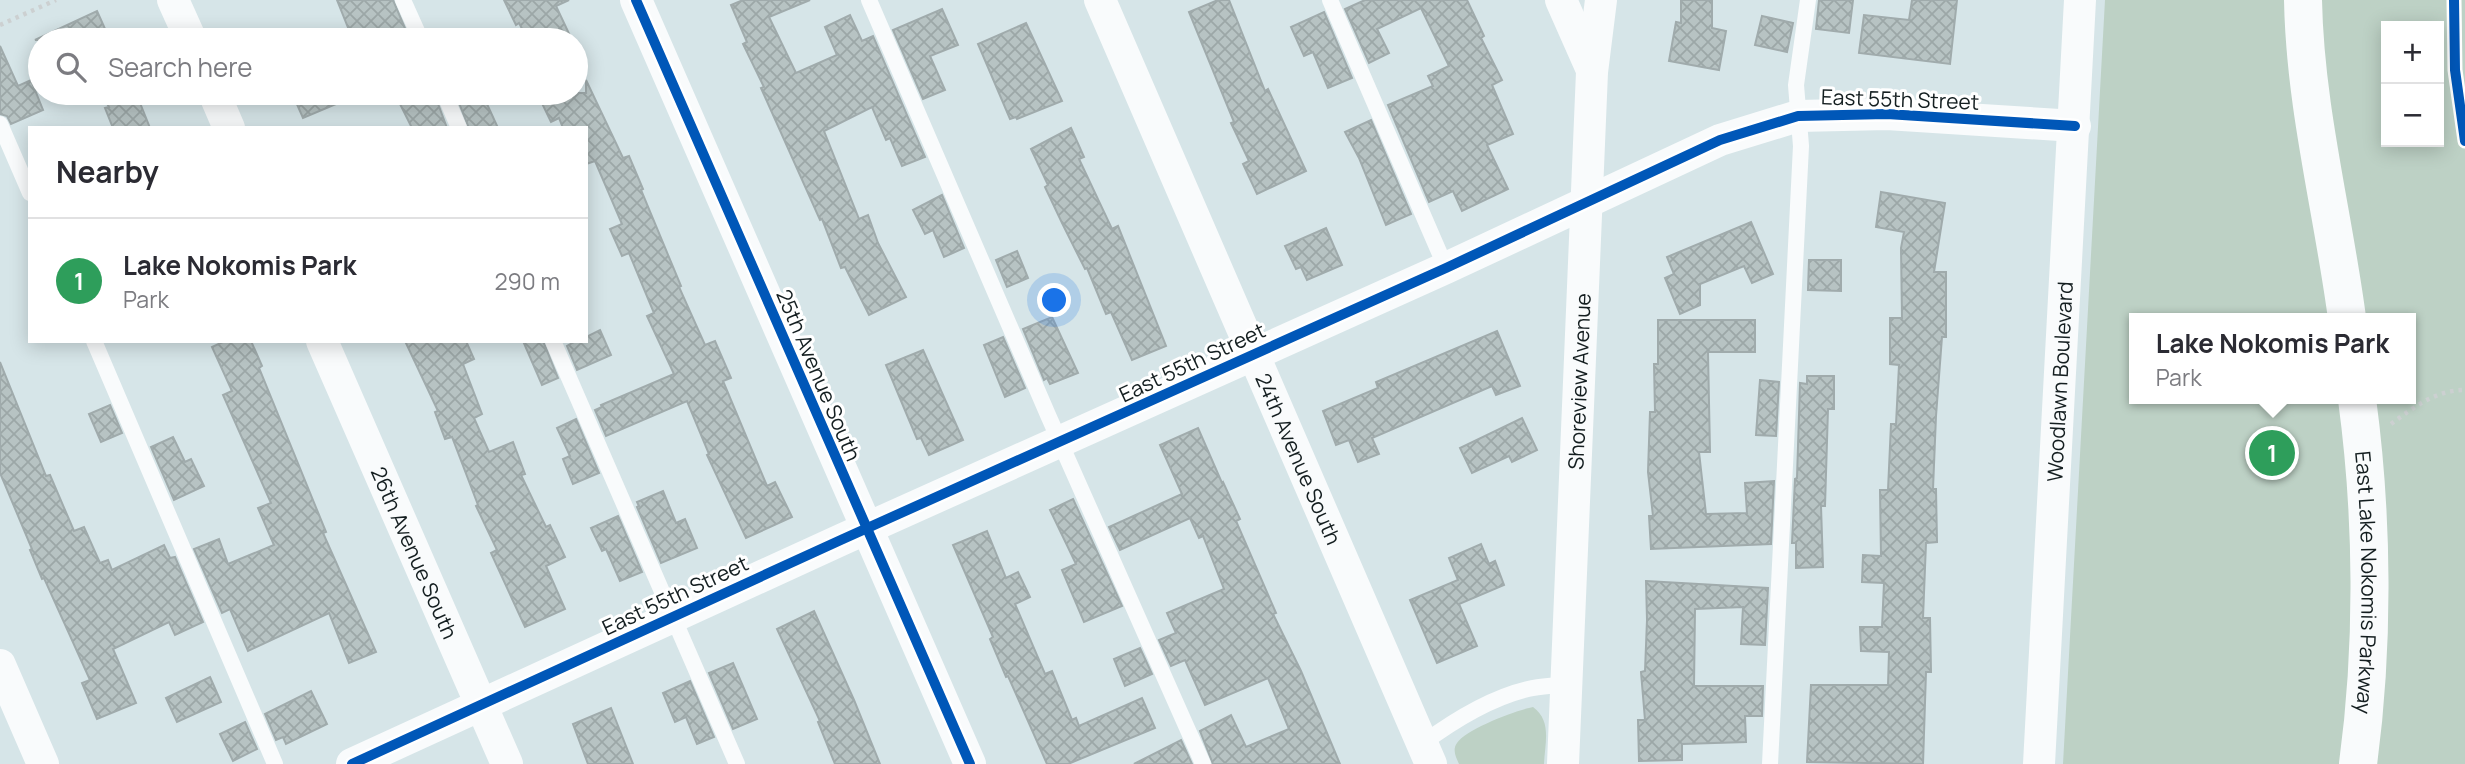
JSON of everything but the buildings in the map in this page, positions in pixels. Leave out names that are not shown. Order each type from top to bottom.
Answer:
[{"type":"street","points":[[173,0],[186,28]]},
{"type":"street","name":"25th Avenue South","points":[[636,0],[970,764]]},
{"type":"street","name":"24th Avenue South","points":[[1100,0],[1427,754]]},
{"type":"street","points":[[1561,0],[1592,72]]},
{"type":"street","name":"Shoreview Avenue","points":[[1563,764],[1592,72],[1601,0]]},
{"type":"street","name":"Woodlawn Boulevard","points":[[2039,764],[2080,0]]},
{"type":"street","points":[[2303,0],[2304,41],[2314,123],[2346,313]]},
{"type":"street","points":[[219,105],[228,126]]},
{"type":"street","name":"East 55th Street","points":[[352,764],[865,529],[1446,268],[1720,140],[1798,116],[1887,114],[2075,126]]},
{"type":"street","name":"26th Avenue South","points":[[323,343],[507,764]]},
{"type":"street","name":"East Lake Nokomis Parkway","points":[[2358,764],[2371,606],[2360,416]]},
{"type":"street","points":[[0,665],[43,764]]},
{"type":"lane","points":[[403,0],[416,28]]},
{"type":"lane","points":[[869,0],[1203,764]]},
{"type":"lane","points":[[1330,0],[1446,268]]},
{"type":"lane","points":[[1770,764],[1801,146],[1796,85],[1808,0]]},
{"type":"lane","points":[[449,105],[458,126]]},
{"type":"lane","points":[[0,124],[28,188]]},
{"type":"lane","points":[[95,343],[275,764]]},
{"type":"lane","points":[[554,343],[737,764]]},
{"type":"lane","points":[[1427,754],[1448,725],[1489,704],[1528,689],[1566,684]]},
{"type":"path","points":[[0,25],[56,0]]},
{"type":"path","points":[[2360,416],[2387,427],[2434,396],[2453,390],[2465,390]]},
{"type":"green space","points":[[2105,0],[2465,0],[2465,764],[2063,764]]},
{"type":"green space","points":[[1533,707],[1545,725],[1544,764],[1459,764],[1455,748],[1462,738],[1492,721]]},
{"type":"cycle path","points":[[636,0],[970,764]]},
{"type":"cycle path","points":[[2454,0],[2455,70],[2465,141]]},
{"type":"cycle path","points":[[352,764],[843,539],[1446,268],[1720,140],[1798,116],[1887,114],[2075,126]]},
{"type":"place","name":"Lake Nokomis Park","points":[[2272,453]]}]
